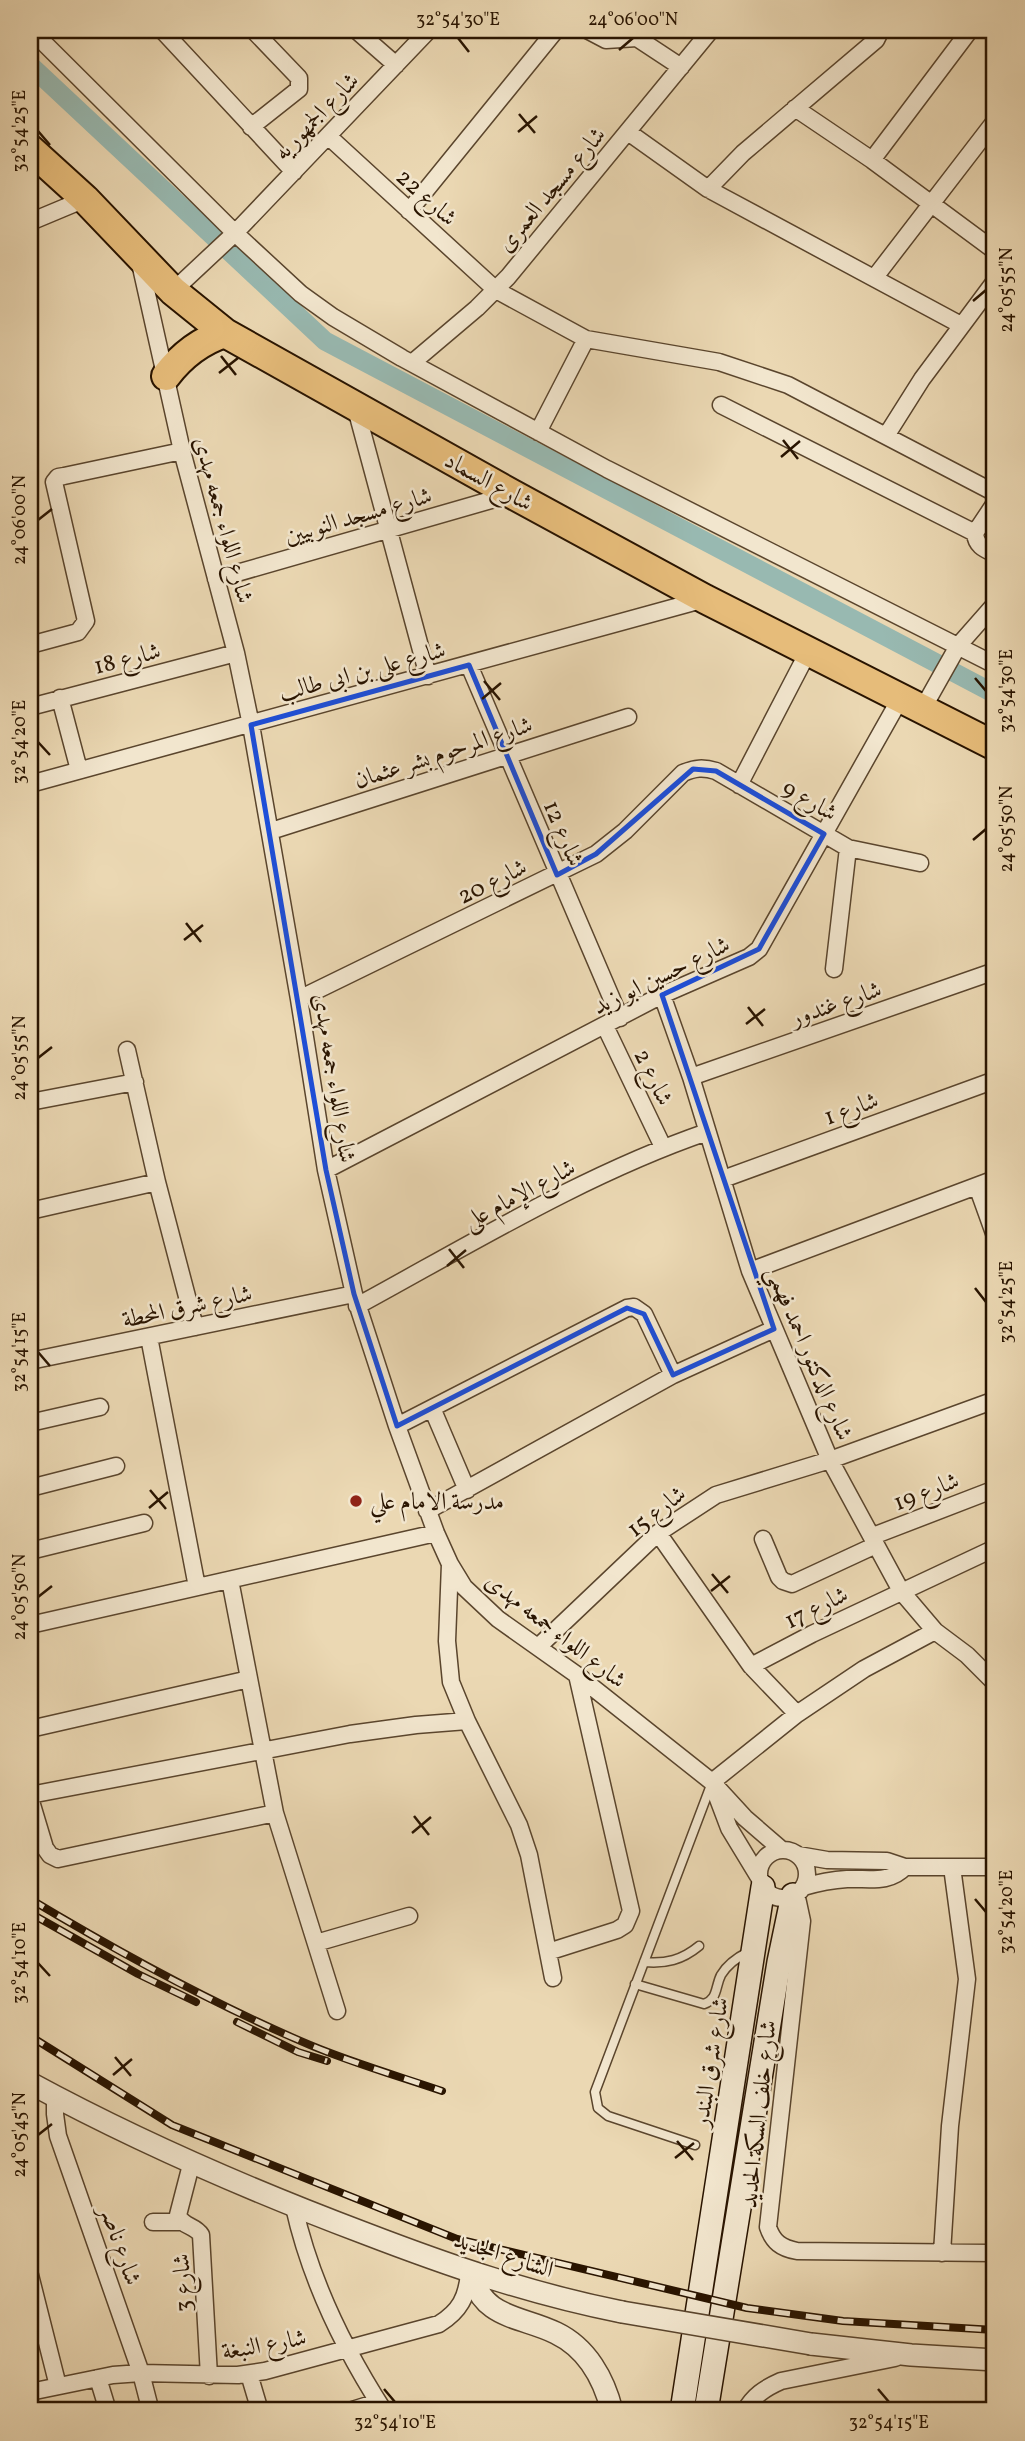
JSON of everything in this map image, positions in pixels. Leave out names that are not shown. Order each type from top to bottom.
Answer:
[{"type":"highway","name":"شارع السماد","points":[[30,149],[85,199],[137,253],[183,282],[225,333],[705,599],[808,652],[919,699],[995,746]]},
{"type":"highway","points":[[166,376],[186,354],[211,338],[225,333]]},
{"type":"main road","name":"شارع شرق البندر","points":[[682,2411],[762,1883]]},
{"type":"main road","points":[[706,2411],[779,1962],[797,1892]]},
{"type":"street","points":[[31,30],[229,239],[322,309],[412,363],[607,470],[995,665]]},
{"type":"street","points":[[162,30],[294,172]]},
{"type":"street","points":[[251,127],[301,85],[299,78],[253,30]]},
{"type":"street","points":[[356,30],[396,65]]},
{"type":"street","name":"شارع الجمهوريه","points":[[183,282],[229,239],[429,30]]},
{"type":"street","points":[[409,211],[556,30]]},
{"type":"street","points":[[587,30],[606,40],[637,38],[681,67]]},
{"type":"street","name":"شارع مسجد العمرى","points":[[412,363],[496,290],[711,30]]},
{"type":"street","points":[[708,189],[743,153],[876,40],[881,30]]},
{"type":"street","points":[[872,160],[970,30]]},
{"type":"street","points":[[794,108],[872,160],[995,251]]},
{"type":"street","points":[[875,277],[995,121]]},
{"type":"street","points":[[628,132],[708,189],[961,325]]},
{"type":"street","name":"شارع 22","points":[[328,136],[496,290],[586,339],[719,362],[788,385],[995,493]]},
{"type":"street","points":[[30,222],[85,199]]},
{"type":"street","name":"شارع اللواء جمعه مهدى","points":[[137,253],[182,451],[236,653],[251,725],[271,831],[326,1170],[355,1300],[427,1511],[450,1564],[464,1587],[498,1619],[577,1675],[712,1782],[745,1818],[790,1852]]},
{"type":"street","points":[[886,436],[915,390],[995,281]]},
{"type":"street","points":[[538,432],[586,339]]},
{"type":"street","points":[[355,405],[428,676]]},
{"type":"street","points":[[721,405],[975,533]]},
{"type":"street","points":[[30,645],[78,632],[86,621],[54,482],[58,477],[182,451]]},
{"type":"street","name":"شارع مسجد النوبيين","points":[[216,579],[512,494]]},
{"type":"street","points":[[995,503],[975,533],[982,548],[995,554]]},
{"type":"street","name":"شارع على بن ابى طالب","points":[[30,784],[705,599]]},
{"type":"street","name":"شارع حسين ابو زيد","points":[[326,1170],[662,996],[749,957],[759,949],[824,834],[919,699],[950,661],[958,646],[995,604]]},
{"type":"street","points":[[739,786],[808,652]]},
{"type":"street","name":"شارع 18","points":[[30,707],[236,653]]},
{"type":"street","name":"شارع 12","points":[[469,665],[620,1018]]},
{"type":"street","points":[[60,698],[79,771]]},
{"type":"street","name":"شارع المرحوم بشر عثمان","points":[[271,831],[628,717]]},
{"type":"street","name":"شارع 9","points":[[683,773],[703,767],[716,771],[848,848],[920,863]]},
{"type":"street","name":"شارع 20","points":[[299,999],[596,854],[625,831],[683,773]]},
{"type":"street","points":[[834,969],[848,848]]},
{"type":"street","name":"شارع غندور","points":[[691,1077],[995,971]]},
{"type":"street","name":"شارع الدكتور احمد فهمي","points":[[662,996],[691,1077],[751,1271],[830,1460],[901,1591],[935,1631],[967,1655],[995,1683]]},
{"type":"street","name":"شارع 2","points":[[605,1026],[663,1147]]},
{"type":"street","points":[[127,1050],[157,1182],[195,1327]]},
{"type":"street","name":"شارع 1","points":[[723,1180],[995,1080]]},
{"type":"street","points":[[30,1102],[135,1082]]},
{"type":"street","name":"شارع الإمام على","points":[[355,1300],[663,1147],[707,1132]]},
{"type":"street","points":[[751,1271],[995,1179]]},
{"type":"street","points":[[30,1212],[157,1182]]},
{"type":"street","points":[[977,1186],[995,1236]]},
{"type":"street","name":"شارع شرق المحطة","points":[[30,1361],[195,1327],[355,1300]]},
{"type":"street","points":[[397,1426],[618,1312],[634,1307],[645,1314],[673,1376]]},
{"type":"street","points":[[427,1511],[673,1376],[775,1329]]},
{"type":"street","points":[[149,1337],[197,1587]]},
{"type":"street","name":"شارع 15","points":[[538,1647],[658,1534],[716,1495],[830,1460],[995,1399]]},
{"type":"street","points":[[30,1423],[100,1407]]},
{"type":"street","points":[[432,1408],[467,1490]]},
{"type":"street","points":[[30,1488],[116,1466]]},
{"type":"street","name":"شارع 19","points":[[874,1540],[995,1489]]},
{"type":"street","points":[[30,1551],[144,1523]]},
{"type":"street","points":[[30,1625],[436,1533]]},
{"type":"street","points":[[658,1534],[751,1666],[797,1714]]},
{"type":"street","points":[[763,1539],[779,1577],[792,1584],[874,1540]]},
{"type":"street","points":[[901,1591],[995,1548]]},
{"type":"street","points":[[450,1564],[447,1641],[451,1682],[467,1721],[519,1825],[529,1855],[553,1978]]},
{"type":"street","points":[[230,1580],[275,1813],[337,2011]]},
{"type":"street","name":"شارع 17","points":[[751,1666],[901,1591]]},
{"type":"street","points":[[905,1867],[900,1873],[886,1879],[831,1881],[777,1896],[762,1883],[729,1828],[712,1782],[797,1714],[864,1669],[935,1631]]},
{"type":"street","points":[[548,1952],[617,1930],[625,1925],[631,1911],[577,1675]]},
{"type":"street","points":[[30,1729],[248,1679]]},
{"type":"street","points":[[275,1813],[66,1858],[53,1858],[45,1848],[30,1797],[376,1730],[467,1721]]},
{"type":"street","points":[[762,1883],[760,1871],[767,1856],[790,1852],[827,1860],[887,1861],[905,1867],[995,1867]]},
{"type":"street","points":[[790,1852],[804,1861],[807,1870],[797,1892]]},
{"type":"street","points":[[942,2253],[950,2126],[967,1979],[952,1867]]},
{"type":"street","name":"شارع خلف السكة الحديد","points":[[797,1892],[802,1921],[768,2227],[771,2237],[778,2245],[797,2251],[995,2253]]},
{"type":"street","points":[[316,1942],[409,1916]]},
{"type":"street","name":"الشارع الجديد","points":[[30,2083],[126,2133],[295,2207],[471,2273],[563,2301],[811,2344],[911,2355],[995,2360]]},
{"type":"street","name":"شارع ناصر","points":[[55,2097],[58,2136],[141,2373],[150,2408]]},
{"type":"street","name":"شارع 3","points":[[192,2161],[178,2212],[181,2222],[196,2229],[201,2235],[209,2376]]},
{"type":"street","points":[[295,2207],[306,2251],[348,2351],[381,2407],[349,2411]]},
{"type":"street","points":[[153,2222],[181,2222]]},
{"type":"street","points":[[471,2273],[478,2292],[490,2307],[557,2334],[583,2354],[603,2382],[612,2411]]},
{"type":"street","name":"شارع النبغة","points":[[30,2392],[98,2378],[141,2373],[209,2376],[249,2374],[348,2351],[439,2324],[452,2316],[462,2304],[471,2273]]},
{"type":"street","points":[[30,2275],[36,2324],[58,2386]]},
{"type":"street","points":[[745,2411],[755,2396],[781,2381],[911,2355]]},
{"type":"street","points":[[249,2374],[260,2411]]},
{"type":"street","points":[[98,2378],[108,2411]]},
{"type":"lane","points":[[695,2145],[608,2116],[596,2103],[595,2092],[712,1782]]},
{"type":"lane","points":[[644,1962],[667,1963],[678,1960],[699,1946]]},
{"type":"lane","points":[[635,1984],[704,2004],[715,1996],[720,1977],[727,1968],[744,1953],[754,1949]]},
{"type":"highlighted area","points":[[469,665],[557,875],[596,854],[693,769],[716,771],[824,834],[759,949],[662,995],[774,1329],[673,1375],[644,1314],[627,1308],[397,1426],[354,1294],[326,1170],[251,725]]},
{"type":"waterway","points":[[30,65],[325,341],[995,694]]},
{"type":"railway","points":[[30,1899],[133,1958],[274,2029],[326,2052],[442,2091]]},
{"type":"railway","points":[[30,1913],[138,1974],[196,2002]]},
{"type":"railway","points":[[237,2022],[298,2052],[327,2061]]},
{"type":"railway","points":[[30,2036],[172,2125],[457,2239],[747,2308],[843,2321],[995,2330]]},
{"type":"place","name":"مدرسة الامام علي","points":[[356,1501]]}]
